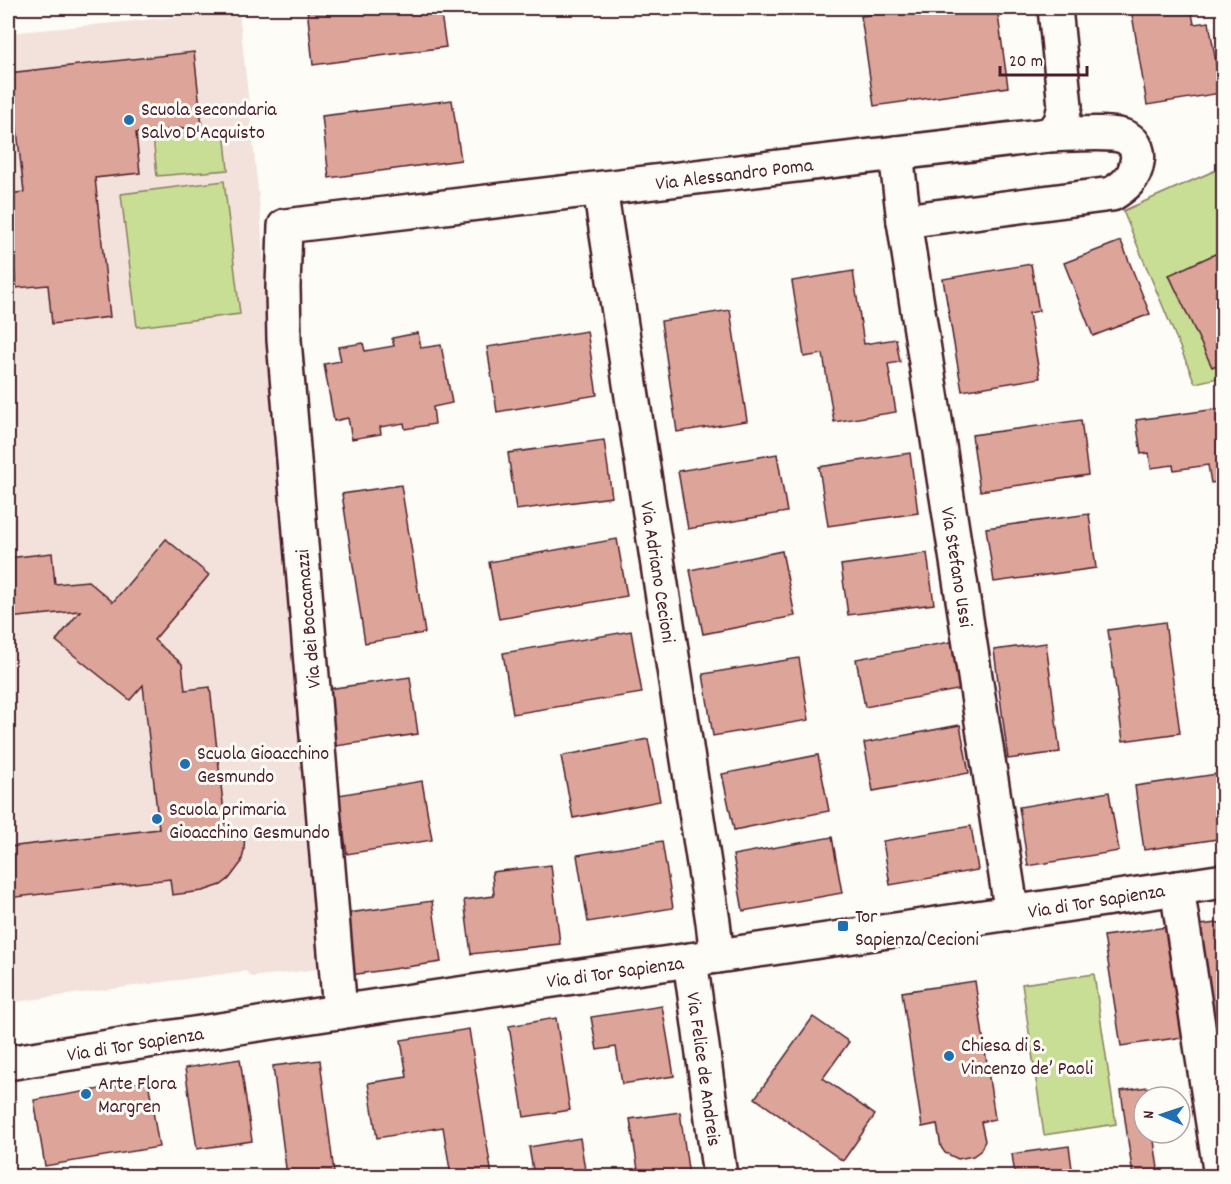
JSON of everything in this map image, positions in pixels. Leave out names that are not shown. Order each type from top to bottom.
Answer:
[{"type":"street","points":[[1048,135],[1060,125],[1065,106],[1055,8]]},
{"type":"street","name":"Via Alessandro Poma","points":[[285,226],[1048,135],[1118,135],[1130,139],[1136,149],[1137,164],[1132,178],[1112,194],[904,221]]},
{"type":"street","name":"Via Stefano Ussi","points":[[896,153],[904,221],[1012,914]]},
{"type":"street","name":"Via Adriano Cecioni","points":[[600,189],[713,922],[703,958]]},
{"type":"street","name":"Via dei Boccamazzi","points":[[285,226],[284,340],[340,1012]]},
{"type":"street","name":"Via di Tor Sapienza","points":[[8,1064],[340,1012],[1012,914],[1224,880]]},
{"type":"street","points":[[1178,888],[1221,1176]]},
{"type":"street","name":"Via Felice de Andreis","points":[[703,958],[720,1176]]},
{"type":"shaded area","name":"Scuola primaria Gioacchino Gesmundo","points":[[239,11],[260,208],[293,670],[321,969],[251,977],[246,971],[8,1003],[8,33]]},
{"type":"green space","points":[[224,130],[228,170],[157,176],[153,137]]},
{"type":"green space","points":[[1223,167],[1223,377],[1195,383],[1123,211]]},
{"type":"green space","points":[[224,181],[240,314],[137,327],[121,194]]},
{"type":"green space","points":[[1094,974],[1116,1124],[1044,1135],[1022,984]]},
{"type":"building","points":[[307,8],[440,8],[446,47],[313,65]]},
{"type":"building","points":[[918,8],[997,8],[1008,87],[874,106],[861,16]]},
{"type":"building","points":[[1131,8],[1191,8],[1194,24],[1209,22],[1221,93],[1147,105]]},
{"type":"building","points":[[194,52],[202,126],[136,133],[140,173],[95,178],[110,317],[52,324],[48,285],[16,288],[8,194],[24,192],[16,121],[8,122],[8,73]]},
{"type":"building","points":[[452,100],[461,160],[329,178],[322,116]]},
{"type":"building","points":[[1121,241],[1150,314],[1093,336],[1064,263]]},
{"type":"building","points":[[1224,250],[1224,362],[1212,367],[1169,275]]},
{"type":"building","points":[[1031,264],[1039,311],[1029,313],[1040,378],[962,391],[943,279]]},
{"type":"building","points":[[853,271],[864,344],[896,339],[900,362],[888,364],[896,412],[834,422],[823,354],[804,357],[792,281]]},
{"type":"building","points":[[730,310],[747,421],[677,432],[661,321]]},
{"type":"building","points":[[587,331],[597,395],[497,412],[487,347]]},
{"type":"building","points":[[418,333],[421,348],[441,345],[452,403],[433,407],[435,424],[405,429],[404,423],[380,427],[381,434],[352,439],[348,418],[334,421],[324,364],[341,361],[338,347],[363,343],[365,351],[394,346],[392,338]]},
{"type":"building","points":[[1224,408],[1224,481],[1211,483],[1208,465],[1174,470],[1173,465],[1151,468],[1149,453],[1141,454],[1136,420]]},
{"type":"building","points":[[1081,420],[1088,475],[980,491],[972,435]]},
{"type":"building","points":[[604,440],[612,497],[516,510],[508,453]]},
{"type":"building","points":[[910,453],[918,513],[828,526],[819,467]]},
{"type":"building","points":[[777,454],[787,512],[688,529],[678,471]]},
{"type":"building","points":[[401,485],[425,633],[365,643],[342,494]]},
{"type":"building","points":[[1089,514],[1096,568],[994,582],[986,528]]},
{"type":"building","name":"Scuola Gioacchino Gesmundo","points":[[166,539],[209,575],[154,640],[182,664],[185,690],[210,687],[226,830],[245,828],[241,863],[229,879],[221,885],[203,891],[172,895],[170,879],[8,898],[8,847],[159,829],[143,685],[130,700],[56,641],[80,611],[8,618],[8,558],[52,553],[55,584],[88,581],[113,602]]},
{"type":"building","points":[[617,539],[627,596],[499,619],[489,562]]},
{"type":"building","points":[[782,551],[795,616],[703,634],[690,570]]},
{"type":"building","points":[[927,553],[934,604],[848,615],[841,565]]},
{"type":"building","points":[[1165,622],[1180,733],[1123,741],[1108,630]]},
{"type":"building","points":[[631,631],[642,693],[513,714],[503,653]]},
{"type":"building","points":[[955,641],[963,689],[865,707],[856,659]]},
{"type":"building","points":[[1046,643],[1060,752],[1008,759],[994,650]]},
{"type":"building","points":[[799,658],[809,720],[713,736],[703,674]]},
{"type":"building","points":[[410,677],[418,734],[336,746],[328,689]]},
{"type":"building","points":[[960,725],[969,773],[873,791],[864,743]]},
{"type":"building","points":[[648,739],[660,801],[573,818],[561,756]]},
{"type":"building","points":[[818,755],[829,811],[734,830],[722,774]]},
{"type":"building","points":[[1224,773],[1224,838],[1144,850],[1135,786]]},
{"type":"building","points":[[422,781],[432,840],[347,854],[338,795]]},
{"type":"building","points":[[1109,792],[1119,851],[1028,866],[1019,807]]},
{"type":"building","points":[[971,826],[978,870],[890,885],[883,841]]},
{"type":"building","points":[[832,837],[842,893],[743,911],[733,855]]},
{"type":"building","points":[[662,841],[673,908],[588,922],[577,855]]},
{"type":"building","points":[[551,865],[560,944],[471,954],[464,900],[494,896],[492,872]]},
{"type":"building","points":[[432,901],[441,962],[351,975],[342,914]]},
{"type":"building","points":[[1224,922],[1224,1029],[1215,1031],[1201,925]]},
{"type":"building","points":[[1167,927],[1183,1037],[1121,1046],[1104,936]]},
{"type":"building","name":"Chiesa di S. Vincenzo de’ Paoli","points":[[975,981],[995,1119],[981,1122],[985,1141],[980,1151],[973,1156],[958,1159],[945,1153],[941,1147],[937,1124],[922,1127],[902,992]]},
{"type":"building","points":[[662,1006],[674,1076],[622,1084],[616,1047],[597,1050],[591,1017]]},
{"type":"building","points":[[813,1017],[849,1042],[823,1078],[875,1115],[843,1161],[755,1098]]},
{"type":"building","points":[[556,1018],[570,1110],[524,1117],[509,1026]]},
{"type":"building","points":[[469,1029],[492,1176],[451,1176],[443,1127],[377,1138],[368,1083],[407,1077],[401,1040]]},
{"type":"building","points":[[240,1059],[252,1141],[197,1149],[185,1068]]},
{"type":"building","points":[[320,1060],[334,1173],[287,1176],[273,1066]]},
{"type":"building","points":[[148,1081],[159,1147],[45,1166],[34,1100]]},
{"type":"building","points":[[1132,1089],[1132,1145],[1155,1145],[1159,1176],[1133,1176],[1121,1091]]},
{"type":"building","points":[[680,1112],[689,1176],[639,1176],[630,1119]]},
{"type":"building","points":[[580,1138],[586,1176],[534,1176],[529,1147]]},
{"type":"building","points":[[1069,1146],[1073,1176],[1015,1176],[1012,1154]]},
{"type":"place","name":"Scuola secondaria Salvo D'Acquisto","points":[[129,120]]},
{"type":"place","name":"Scuola Gioacchino Gesmundo","points":[[185,764]]},
{"type":"place","name":"Scuola primaria Gioacchino Gesmundo","points":[[157,819]]},
{"type":"place","name":"Tor Sapienza/Cecioni","points":[[843,926]]},
{"type":"place","name":"Chiesa di S. Vincenzo de’ Paoli","points":[[949,1056]]},
{"type":"place","name":"Arte Flora Margren","points":[[86,1094]]}]
